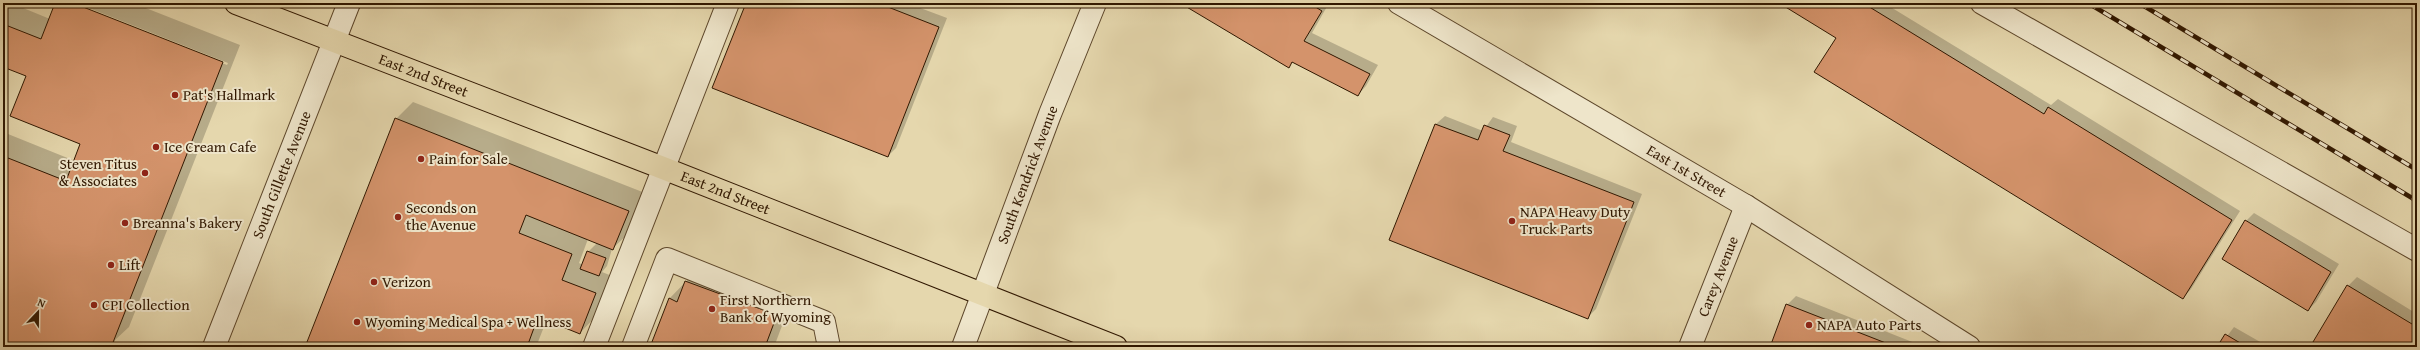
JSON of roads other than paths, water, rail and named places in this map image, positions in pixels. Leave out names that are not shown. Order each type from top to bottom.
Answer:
[{"type":"main road","name":"East 2nd Street","points":[[236,3],[663,168],[982,296],[1116,347]]},
{"type":"street","name":"South Gillette Avenue","points":[[214,347],[349,3]]},
{"type":"street","points":[[594,347],[728,3]]},
{"type":"street","name":"South Kendrick Avenue","points":[[963,347],[1050,114],[1095,3]]},
{"type":"street","name":"East 1st Street","points":[[1398,3],[1746,206],[1969,347]]},
{"type":"street","points":[[1982,3],[2417,250]]},
{"type":"street","name":"Carey Avenue","points":[[1690,347],[1746,206]]},
{"type":"street","points":[[633,347],[667,259],[824,322],[829,347]]},
{"type":"railway","points":[[2088,3],[2417,201]]},
{"type":"railway","points":[[2139,3],[2417,170]]},
{"type":"place","name":"Pat's Hallmark","points":[[175,95]]},
{"type":"place","name":"Ice Cream Cafe","points":[[156,147]]},
{"type":"place","name":"Pain for Sale","points":[[421,159]]},
{"type":"place","name":"Steven Titus & Associates","points":[[145,173]]},
{"type":"place","name":"Seconds on the Avenue","points":[[398,217]]},
{"type":"place","name":"NAPA Heavy Duty Truck Parts","points":[[1512,221]]},
{"type":"place","name":"Breanna's Bakery","points":[[125,223]]},
{"type":"place","name":"Lift","points":[[111,265]]},
{"type":"place","name":"Verizon","points":[[374,282]]},
{"type":"place","name":"CPI Collection","points":[[94,305]]},
{"type":"place","name":"First Northern Bank of Wyoming","points":[[712,309]]},
{"type":"place","name":"Wyoming Medical Spa + Wellness","points":[[357,322]]},
{"type":"place","name":"NAPA Auto Parts","points":[[1809,325]]}]
